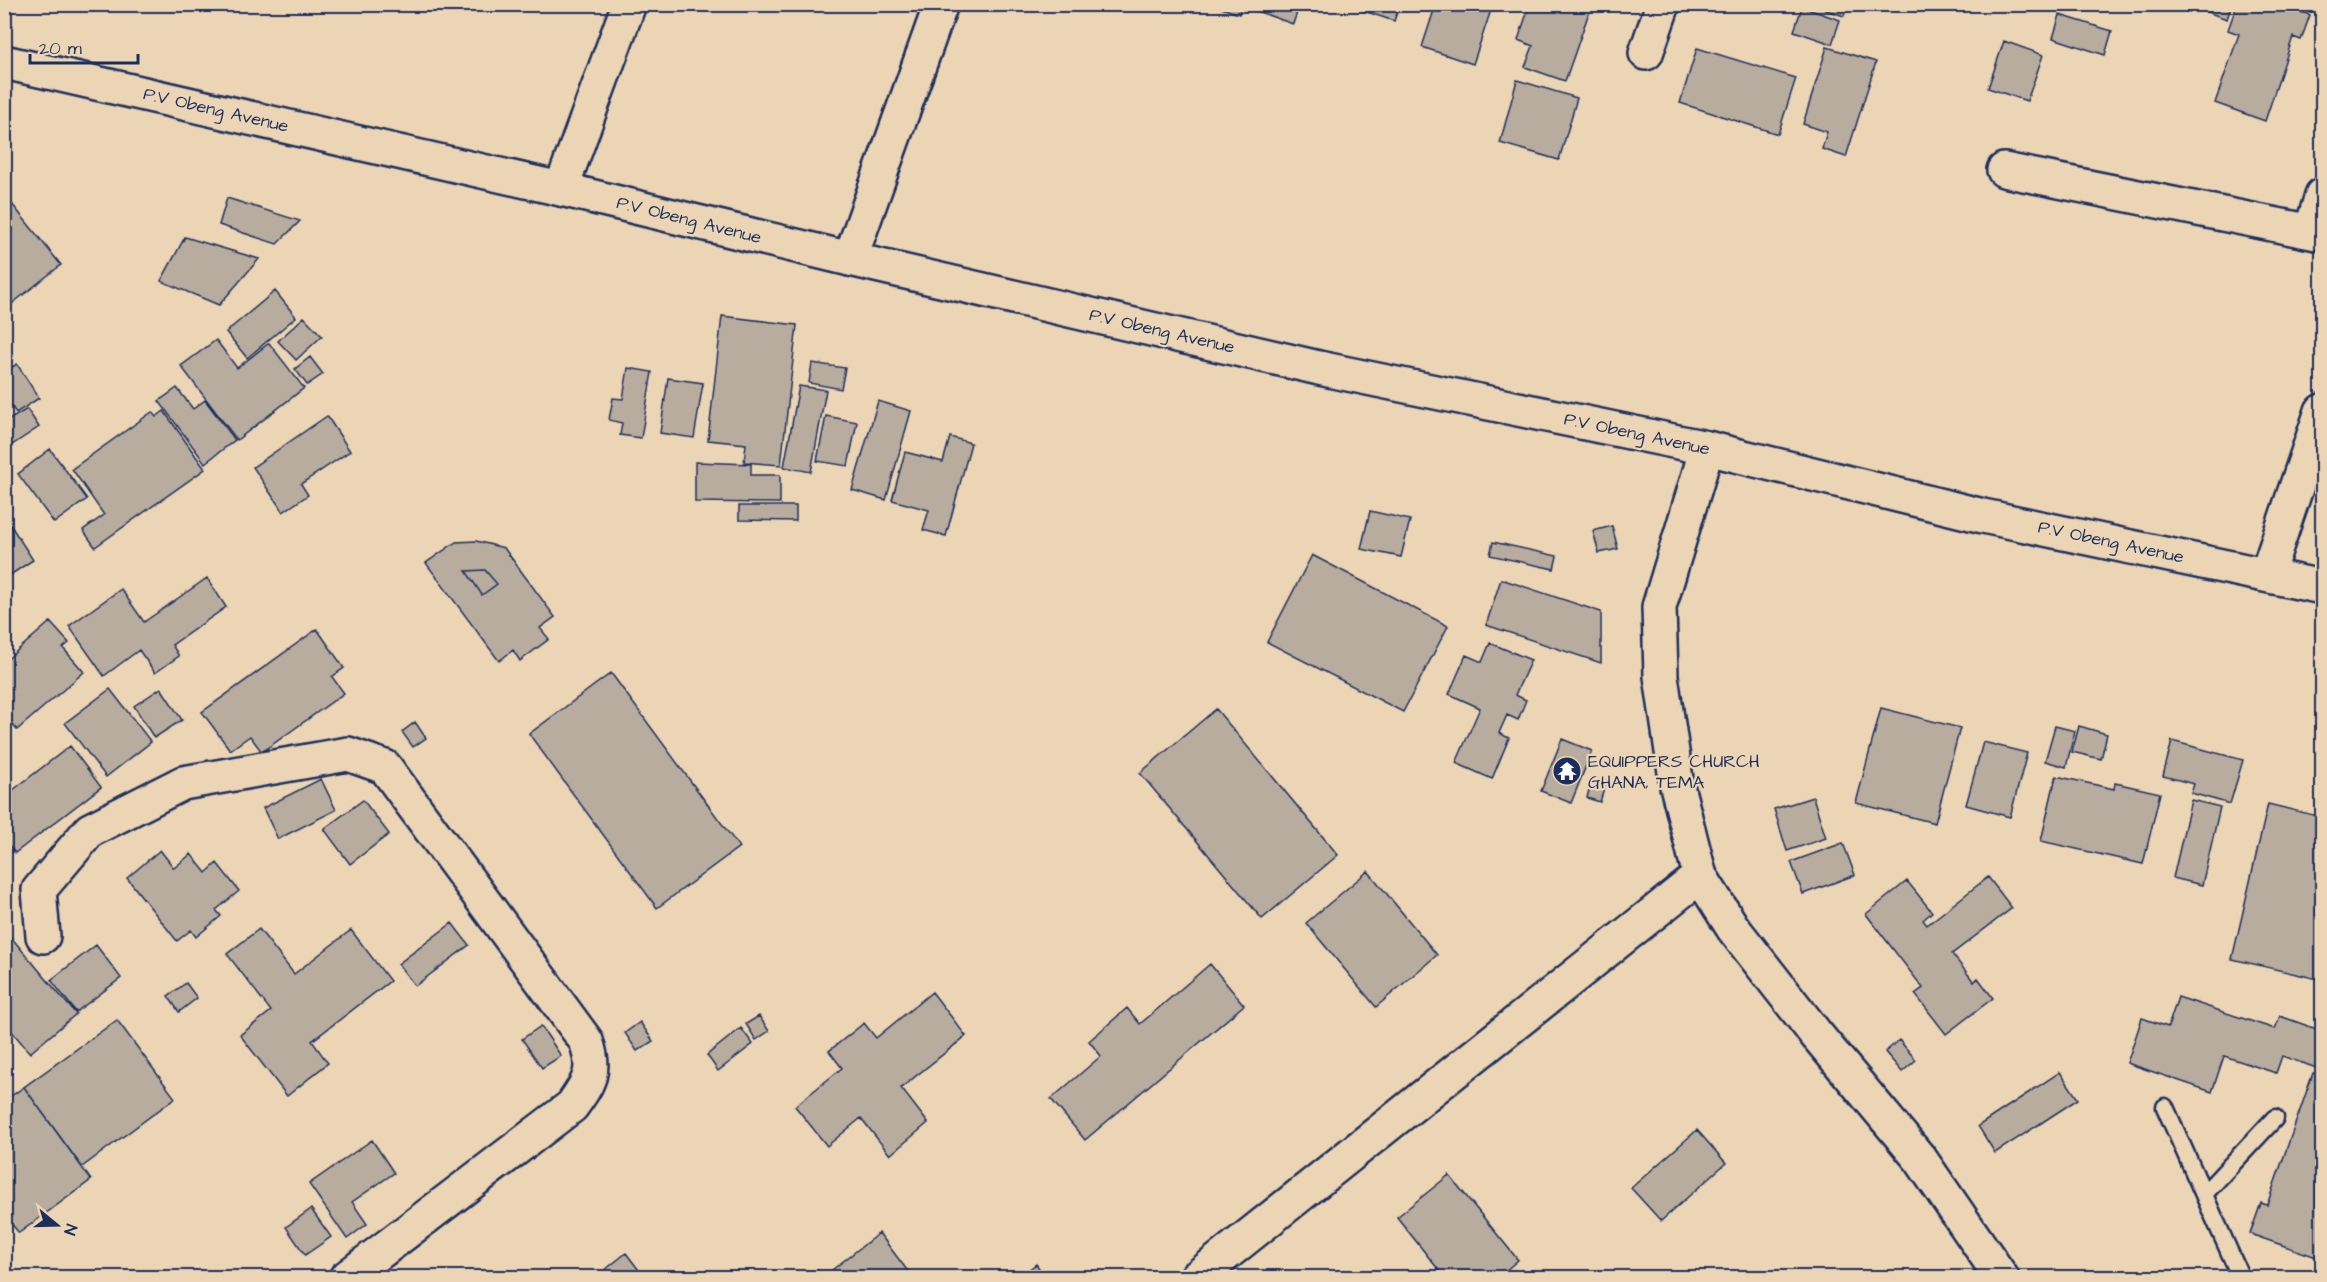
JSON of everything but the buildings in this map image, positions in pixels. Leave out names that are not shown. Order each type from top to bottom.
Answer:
[{"type":"street","points":[[561,189],[629,4]]},
{"type":"street","points":[[850,259],[941,4]]},
{"type":"street","points":[[1646,53],[1663,4]]},
{"type":"street","name":"P.V Obeng Avenue","points":[[4,62],[561,189],[1319,368],[1707,448],[1983,516],[2322,586]]},
{"type":"street","points":[[2004,170],[2317,232],[2322,195]]},
{"type":"street","points":[[2267,574],[2322,411]]},
{"type":"street","points":[[1707,448],[1659,607],[1660,676],[1677,786],[1700,876],[1740,937],[1815,1032],[1922,1160],[2002,1278]]},
{"type":"street","points":[[43,936],[39,890],[90,830],[183,783],[348,754],[385,767],[586,1041],[592,1057],[592,1069],[586,1087],[572,1106],[346,1278]]},
{"type":"street","points":[[1197,1278],[1700,876]]},
{"type":"lane","points":[[2165,1107],[2241,1278]]},
{"type":"lane","points":[[2204,1194],[2275,1118]]},
{"type":"place","name":"EQUIPPERS CHURCH GHANA, TEMA","points":[[1567,771]]}]
